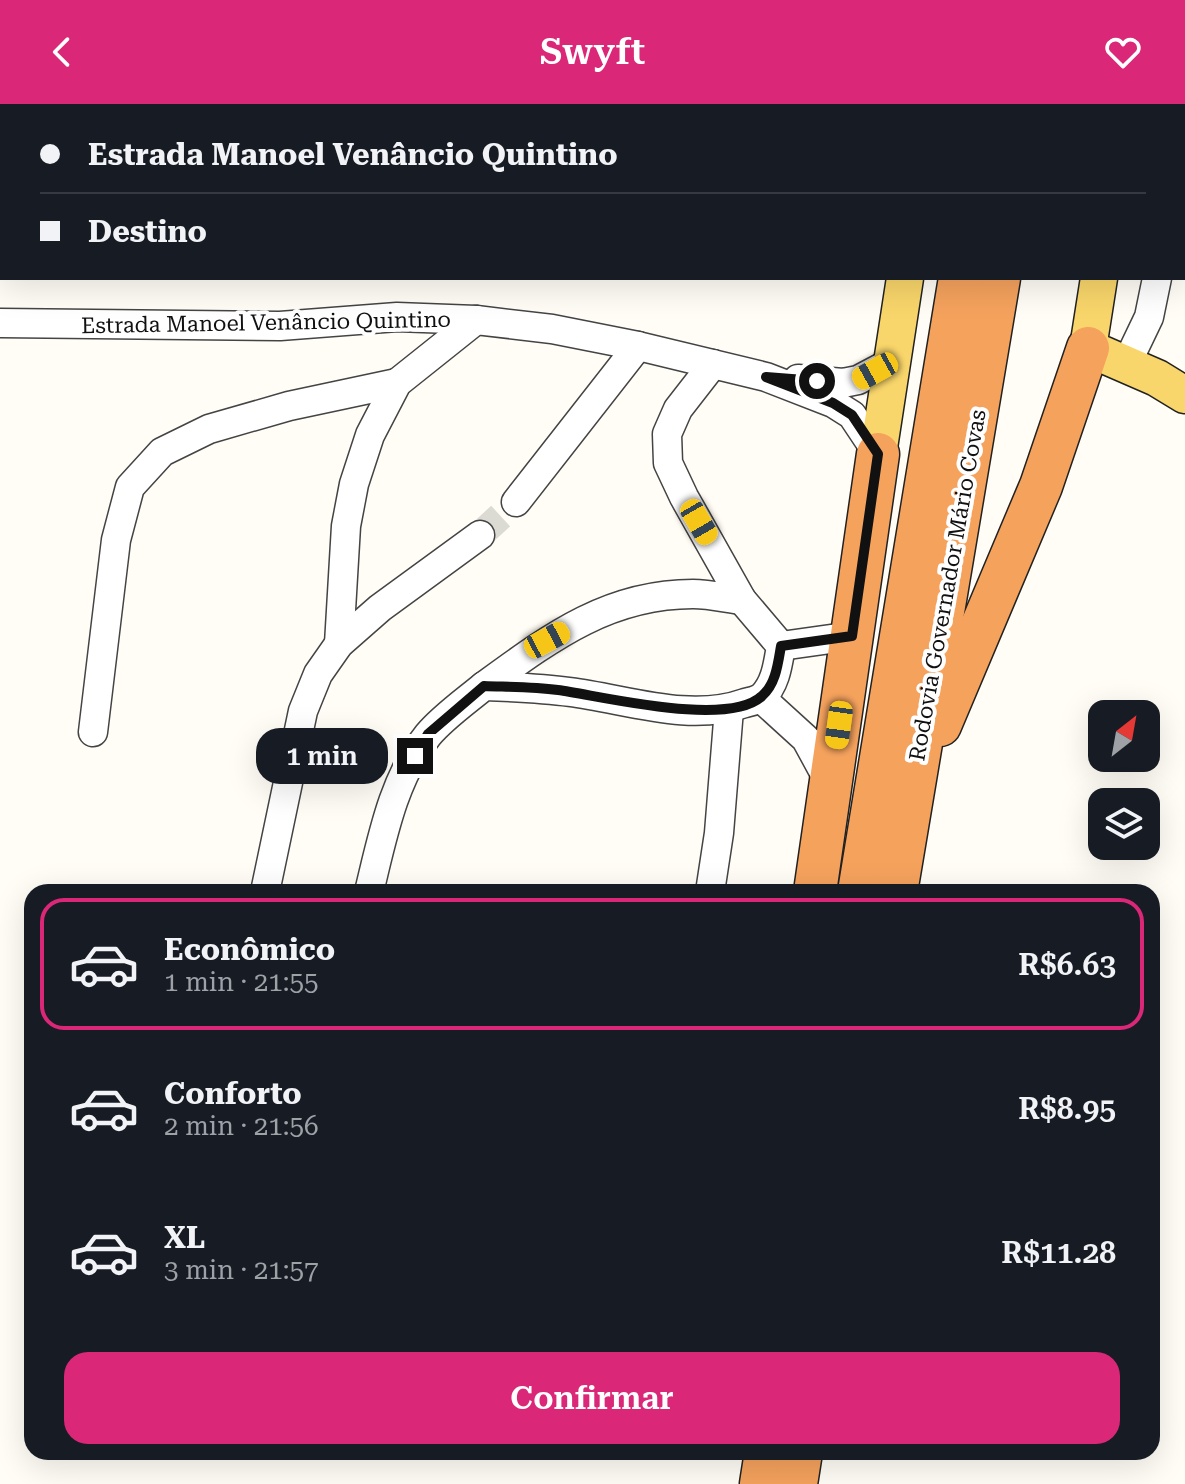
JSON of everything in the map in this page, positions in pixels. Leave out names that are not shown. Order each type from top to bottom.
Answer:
[{"type":"highway","name":"Rodovia Governador Mário Covas","points":[[860,884],[960,280]]},
{"type":"highway","name":"Rodovia Governador Mário Covas","points":[[897,884],[999,280]]},
{"type":"highway","points":[[912,793],[1041,486],[1088,348]]},
{"type":"highway","points":[[816,884],[878,454]]},
{"type":"highway","points":[[761,1484],[765,1460]]},
{"type":"highway","points":[[796,1484],[800,1460]]},
{"type":"main road","points":[[878,454],[905,280]]},
{"type":"main road","points":[[1099,280],[1088,348],[1157,378],[1185,395]]},
{"type":"street","points":[[1126,365],[1149,317],[1157,280]]},
{"type":"street","name":"Estrada Manoel Venâncio Quintino","points":[[0,323],[280,326],[397,317],[476,320],[552,329],[766,377],[833,403],[852,415],[878,454]]},
{"type":"street","points":[[339,644],[346,526],[354,484],[370,435],[397,383],[476,320]]},
{"type":"street","points":[[516,502],[638,346]]},
{"type":"street","name":"Estrada Manoel Venâncio Quintino","points":[[766,377],[843,383],[858,380],[892,362]]},
{"type":"street","points":[[713,364],[678,409],[667,434],[668,463],[742,600],[781,646]]},
{"type":"street","points":[[93,732],[116,540],[130,487],[162,452],[209,429],[289,406],[397,383]]},
{"type":"street","points":[[267,884],[303,711],[318,674],[339,644],[380,608],[480,535]]},
{"type":"street","points":[[371,884],[380,844],[402,778],[428,734],[484,686],[547,640],[601,611],[650,597],[695,594],[742,600]]},
{"type":"street","points":[[781,646],[852,636]]},
{"type":"street","points":[[484,686],[537,687],[673,709],[729,709],[761,698],[772,682],[781,646]]},
{"type":"street","points":[[761,698],[806,739],[831,785]]},
{"type":"street","points":[[711,884],[719,833],[729,709]]},
{"type":"tunnel","points":[[480,535],[516,502]]},
{"type":"route","points":[[415,756],[428,734],[484,686],[537,687],[687,710],[729,709],[761,698],[772,682],[781,646],[852,636],[878,454],[852,415],[833,403],[766,377],[817,381]]}]
